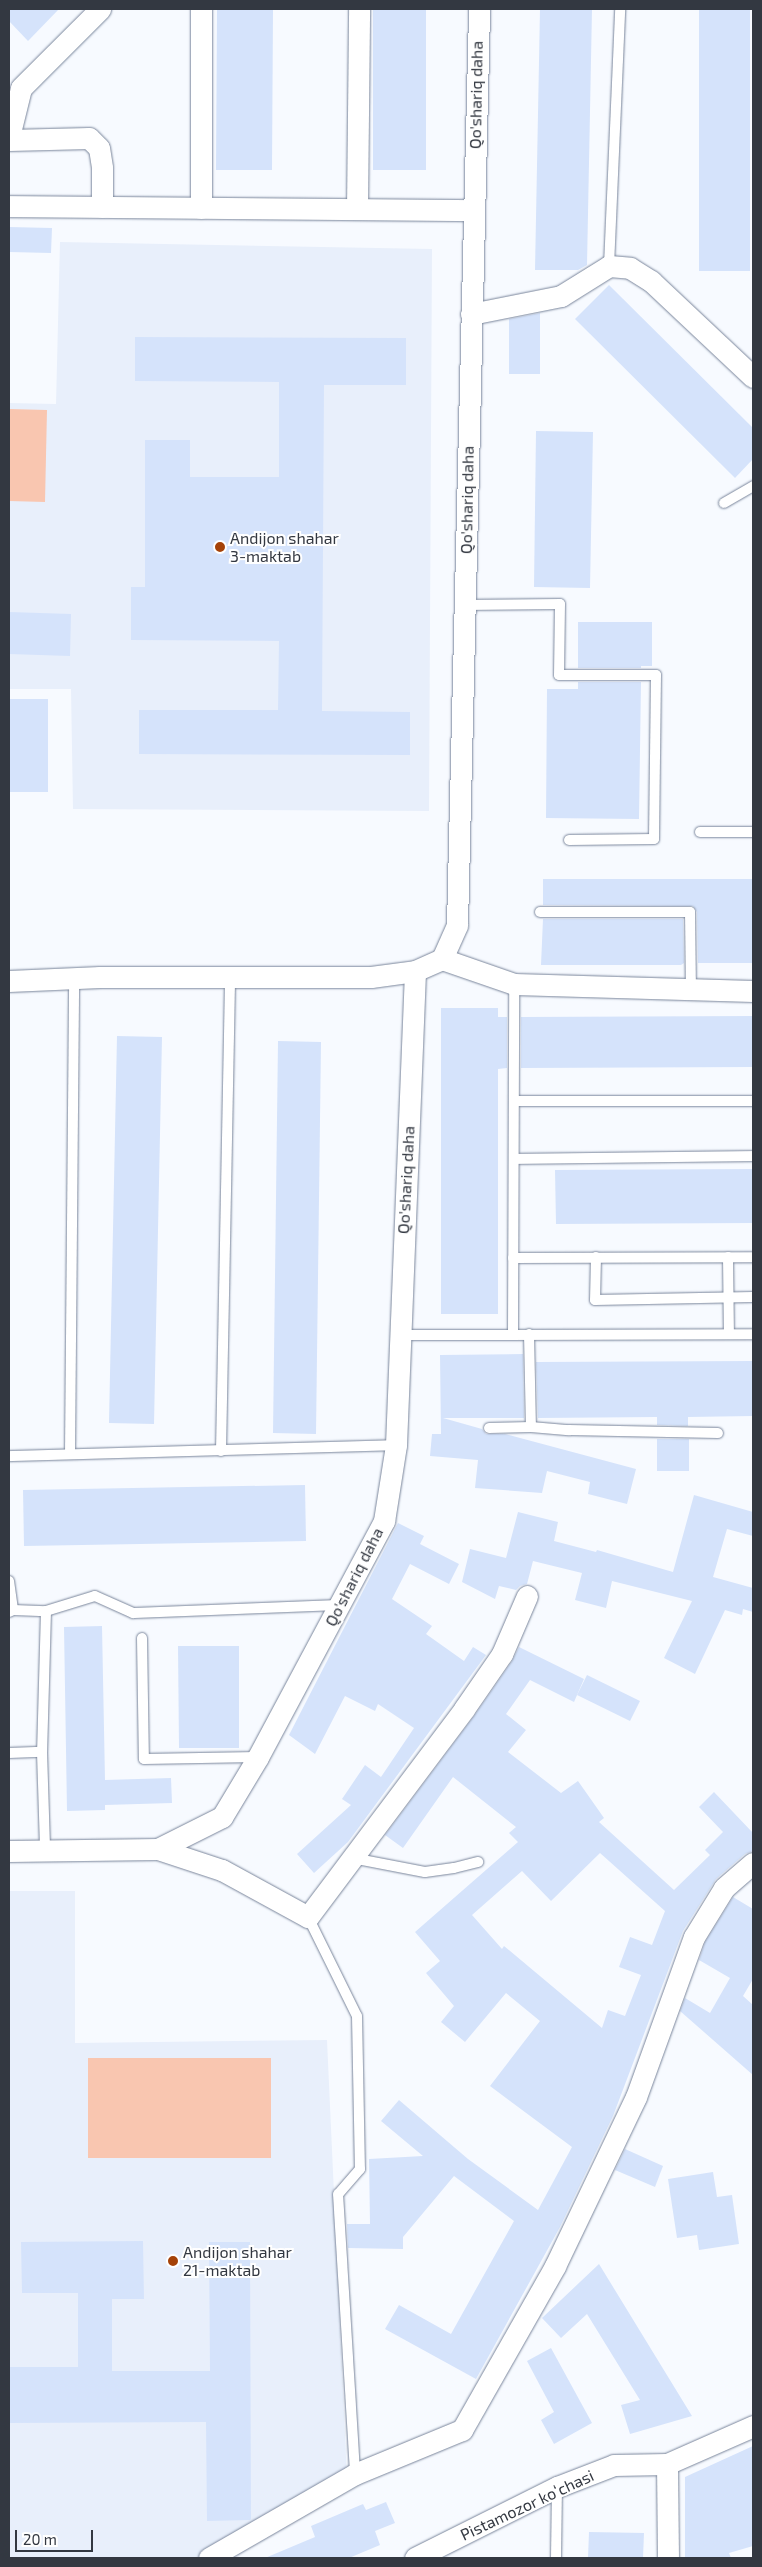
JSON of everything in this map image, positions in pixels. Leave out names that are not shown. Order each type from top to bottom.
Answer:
[{"type":"street","points":[[100,9],[21,88],[9,139],[89,138],[99,148],[102,168],[102,207]]},
{"type":"street","points":[[201,9],[201,208]]},
{"type":"street","points":[[357,209],[359,9]]},
{"type":"street","name":"Qo'shariq daha","points":[[442,959],[457,925],[479,9]]},
{"type":"street","points":[[9,206],[473,210]]},
{"type":"street","points":[[471,314],[561,296],[609,266],[630,268],[651,281],[753,376]]},
{"type":"street","points":[[9,981],[74,978],[371,977],[415,971],[442,959],[514,984],[753,992]]},
{"type":"street","name":"Qo'shariq daha","points":[[9,1851],[158,1849],[222,1817],[258,1757],[341,1605],[384,1521],[396,1445],[415,971]]},
{"type":"street","points":[[158,1849],[222,1870],[308,1917],[464,1709],[502,1654],[527,1596]]},
{"type":"street","points":[[208,2558],[355,2474],[462,2430],[555,2266],[636,2097],[694,1937],[724,1888],[753,1863]]},
{"type":"street","name":"Pistamozor koʻchasi","points":[[415,2558],[558,2487],[614,2466],[667,2464],[753,2426]]},
{"type":"street","points":[[667,2464],[668,2558]]},
{"type":"lane","points":[[609,266],[620,9]]},
{"type":"lane","points":[[724,503],[753,486]]},
{"type":"lane","points":[[464,605],[560,604],[559,675],[656,674],[654,839],[569,840]]},
{"type":"lane","points":[[700,832],[753,832]]},
{"type":"lane","points":[[540,912],[690,912],[691,990]]},
{"type":"lane","points":[[221,1451],[230,977]]},
{"type":"lane","points":[[70,1454],[74,978]]},
{"type":"lane","points":[[513,1335],[514,984]]},
{"type":"lane","points":[[514,1101],[753,1101]]},
{"type":"lane","points":[[514,1159],[753,1156]]},
{"type":"lane","points":[[728,1257],[729,1334]]},
{"type":"lane","points":[[513,1258],[753,1257]]},
{"type":"lane","points":[[596,1258],[595,1300],[753,1297]]},
{"type":"lane","points":[[529,1334],[531,1427]]},
{"type":"lane","points":[[399,1335],[753,1334]]},
{"type":"lane","points":[[489,1428],[531,1427],[570,1430],[718,1433]]},
{"type":"lane","points":[[9,1456],[396,1445]]},
{"type":"lane","points":[[9,1581],[11,1611],[46,1611],[95,1596],[133,1613],[341,1605]]},
{"type":"lane","points":[[46,1611],[42,1752],[46,1850]]},
{"type":"lane","points":[[142,1638],[144,1759],[258,1757]]},
{"type":"lane","points":[[9,1753],[42,1752]]},
{"type":"lane","points":[[352,1858],[425,1872],[478,1862]]},
{"type":"lane","points":[[308,1917],[358,2016],[360,2169],[338,2194],[355,2474]]},
{"type":"lane","points":[[556,2558],[558,2487]]},
{"type":"shaded area","name":"Andijon shahar 3-maktab","points":[[60,242],[432,249],[429,811],[73,809],[71,689],[9,689],[9,403],[56,404]]},
{"type":"shaded area","points":[[9,409],[47,410],[45,502],[9,501]]},
{"type":"shaded area","name":"Andijon shahar 21-maktab","points":[[9,1891],[75,1891],[75,2043],[327,2040],[347,2480],[204,2558],[9,2558]]},
{"type":"shaded area","points":[[88,2058],[271,2058],[271,2158],[88,2158]]},
{"type":"building","points":[[9,9],[59,9],[28,41],[9,21]]},
{"type":"building","points":[[217,9],[273,9],[272,170],[216,170]]},
{"type":"building","points":[[373,9],[426,9],[426,170],[373,170]]},
{"type":"building","points":[[540,9],[592,9],[587,265],[578,270],[535,270]]},
{"type":"building","points":[[699,9],[750,9],[750,271],[699,271]]},
{"type":"building","points":[[9,227],[52,228],[51,253],[9,252]]},
{"type":"building","points":[[609,285],[753,428],[753,459],[735,478],[575,319]]},
{"type":"building","points":[[540,313],[540,374],[509,374],[509,319]]},
{"type":"building","points":[[135,337],[406,338],[406,385],[324,385],[322,711],[410,712],[410,755],[139,754],[139,710],[278,710],[279,641],[131,640],[131,587],[145,587],[145,440],[190,440],[190,477],[279,477],[279,382],[135,381]]},
{"type":"building","points":[[536,431],[593,432],[590,588],[534,587]]},
{"type":"building","points":[[9,612],[71,614],[70,656],[9,654]]},
{"type":"building","points":[[578,622],[652,622],[652,666],[641,666],[641,668],[578,668]]},
{"type":"building","points":[[578,682],[641,682],[639,819],[546,818],[547,689],[578,689]]},
{"type":"building","points":[[9,699],[48,699],[48,792],[9,792]]},
{"type":"building","points":[[543,879],[753,879],[753,963],[698,963],[697,912],[693,906],[543,905]]},
{"type":"building","points":[[543,919],[683,919],[684,963],[681,965],[541,965]]},
{"type":"building","points":[[441,1008],[498,1008],[498,1017],[507,1017],[507,1068],[498,1069],[498,1314],[441,1314]]},
{"type":"building","points":[[753,1016],[753,1067],[521,1068],[521,1017]]},
{"type":"building","points":[[117,1036],[162,1037],[154,1424],[109,1423]]},
{"type":"building","points":[[278,1041],[321,1042],[316,1434],[273,1433]]},
{"type":"building","points":[[753,1169],[753,1223],[556,1224],[555,1170]]},
{"type":"building","points":[[523,1354],[524,1418],[443,1418],[482,1429],[486,1434],[505,1434],[636,1469],[627,1504],[588,1494],[590,1482],[547,1471],[542,1493],[475,1488],[478,1460],[430,1456],[432,1434],[441,1434],[440,1355]]},
{"type":"building","points":[[753,1361],[753,1416],[688,1417],[688,1426],[657,1425],[657,1417],[538,1418],[536,1362]]},
{"type":"building","points":[[657,1439],[689,1439],[689,1471],[657,1471]]},
{"type":"building","points":[[305,1485],[306,1541],[24,1546],[23,1490]]},
{"type":"building","points":[[694,1495],[753,1512],[753,1536],[727,1529],[713,1577],[753,1588],[753,1612],[743,1609],[742,1615],[725,1610],[695,1674],[664,1658],[692,1601],[612,1581],[606,1608],[575,1600],[582,1573],[533,1561],[527,1584],[520,1586],[516,1590],[499,1586],[495,1599],[462,1582],[470,1549],[506,1558],[518,1512],[558,1522],[554,1541],[596,1552],[597,1550],[673,1572]]},
{"type":"building","points":[[398,1523],[424,1536],[420,1544],[459,1564],[449,1584],[410,1564],[392,1599],[432,1626],[426,1634],[464,1661],[473,1647],[486,1655],[348,1842],[314,1873],[297,1854],[351,1805],[342,1799],[365,1765],[381,1777],[414,1728],[378,1704],[375,1711],[345,1696],[315,1754],[289,1735]]},
{"type":"building","points":[[102,1626],[105,1780],[171,1778],[172,1803],[105,1805],[105,1810],[67,1811],[64,1627]]},
{"type":"building","points":[[178,1646],[239,1646],[239,1748],[179,1748]]},
{"type":"building","points":[[519,1647],[584,1679],[574,1702],[530,1680],[506,1714],[526,1730],[508,1752],[561,1793],[578,1781],[604,1818],[599,1822],[674,1890],[710,1855],[705,1850],[723,1832],[699,1807],[714,1792],[753,1833],[753,1851],[745,1854],[716,1879],[683,1931],[613,2116],[560,2227],[476,2379],[385,2329],[399,2305],[451,2334],[514,2221],[454,2176],[403,2237],[403,2249],[348,2248],[347,2224],[370,2224],[369,2159],[423,2156],[381,2121],[399,2100],[468,2159],[538,2210],[572,2147],[490,2086],[540,2021],[506,1993],[465,2042],[441,2022],[454,2006],[426,1973],[440,1961],[415,1932],[518,1842],[509,1833],[516,1827],[453,1777],[403,1848],[385,1835],[474,1716],[512,1661]],"holes":[[[600,1853],[665,1911],[652,1945],[630,1937],[619,1967],[641,1975],[625,2016],[608,2010],[602,2028],[504,1946],[502,1949],[472,1915],[522,1871],[551,1901]]]},
{"type":"building","points":[[587,1675],[640,1701],[630,1721],[577,1695]]},
{"type":"building","points":[[733,1897],[753,1909],[753,1979],[743,1996],[753,2005],[753,2075],[680,2011],[685,1998],[710,2013],[730,1978],[699,1960],[705,1942]]},
{"type":"building","points":[[625,2149],[663,2166],[655,2187],[615,2170]]},
{"type":"building","points":[[713,2172],[717,2197],[732,2195],[739,2244],[699,2250],[697,2235],[677,2238],[668,2179]]},
{"type":"building","points":[[143,2241],[144,2299],[112,2299],[112,2371],[210,2371],[209,2242],[250,2242],[250,2520],[207,2521],[206,2422],[9,2423],[9,2367],[78,2367],[78,2293],[22,2293],[21,2242]]},
{"type":"building","points":[[599,2264],[692,2416],[630,2434],[621,2405],[640,2400],[587,2314],[561,2338],[542,2318]]},
{"type":"building","points":[[551,2348],[592,2423],[554,2444],[541,2420],[554,2412],[527,2361]]},
{"type":"building","points":[[753,2446],[753,2546],[729,2553],[731,2558],[685,2558],[685,2477]]},
{"type":"building","points":[[386,2502],[395,2523],[375,2531],[380,2545],[349,2558],[265,2558],[315,2537],[311,2526],[363,2504],[366,2510]]},
{"type":"building","points":[[589,2532],[644,2533],[643,2558],[588,2558]]},
{"type":"place","name":"Andijon shahar 3-maktab","points":[[220,547]]},
{"type":"place","name":"Andijon shahar 21-maktab","points":[[173,2261]]}]
